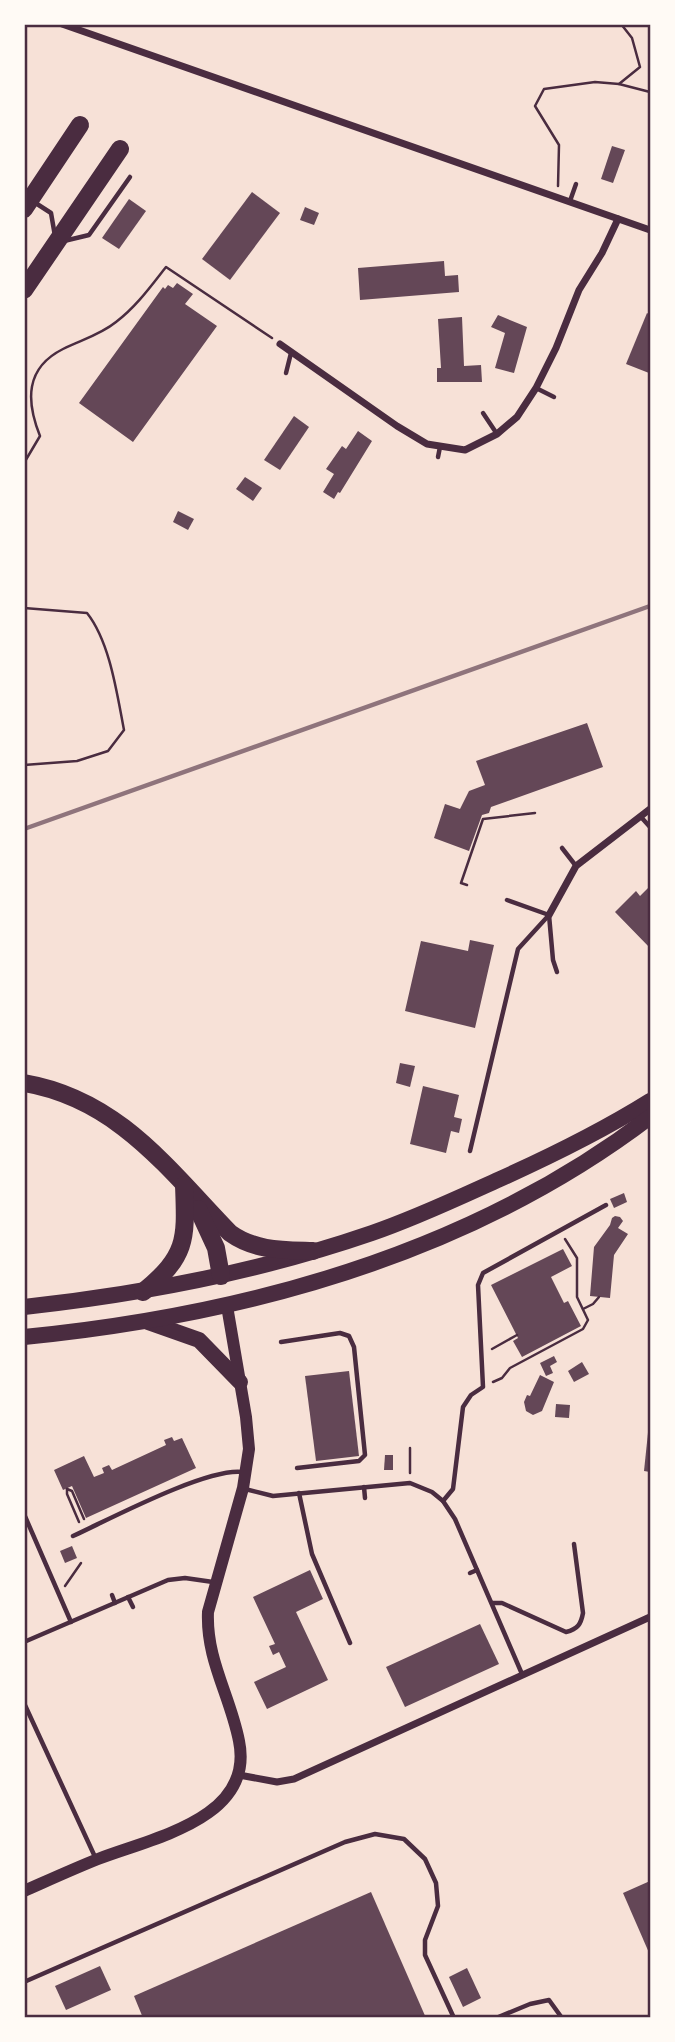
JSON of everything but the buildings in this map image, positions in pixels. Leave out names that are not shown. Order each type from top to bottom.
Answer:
[{"type":"highway","points":[[28,204],[80,125]]},
{"type":"highway","points":[[24,290],[120,149]]},
{"type":"highway","points":[[24,1083],[66,1094],[100,1110],[135,1135],[240,1240],[261,1248],[313,1251]]},
{"type":"highway","points":[[184,1185],[210,1231],[221,1276]]},
{"type":"highway","points":[[143,1292],[171,1266],[181,1246],[185,1223],[184,1185]]},
{"type":"main road","points":[[24,1307],[143,1292],[221,1276],[372,1233],[480,1188],[595,1133],[650,1101]]},
{"type":"main road","points":[[24,1337],[146,1321],[227,1306],[304,1286],[389,1259],[448,1236],[542,1189],[618,1142],[650,1117]]},
{"type":"main road","points":[[221,1276],[227,1306]]},
{"type":"main road","points":[[146,1321],[199,1340],[240,1382]]},
{"type":"street","points":[[62,24],[650,230]]},
{"type":"street","points":[[280,344],[360,406],[427,444],[465,450],[498,434],[517,417],[536,388],[556,348],[579,290],[618,219]]},
{"type":"street","points":[[549,915],[576,866],[650,809]]},
{"type":"street","points":[[24,1891],[207,1815],[227,1797],[239,1775],[240,1743],[212,1658],[207,1632],[208,1612],[243,1488],[249,1449],[227,1306]]},
{"type":"street","points":[[239,1775],[277,1782],[294,1779],[650,1617]]},
{"type":"lane","points":[[28,204],[51,213],[56,243],[89,235],[130,177]]},
{"type":"lane","points":[[570,201],[576,184]]},
{"type":"lane","points":[[286,373],[291,352]]},
{"type":"lane","points":[[536,388],[554,397]]},
{"type":"lane","points":[[483,414],[498,434]]},
{"type":"lane","points":[[438,457],[441,446]]},
{"type":"lane","points":[[641,816],[650,827]]},
{"type":"lane","points":[[562,848],[576,866]]},
{"type":"lane","points":[[507,900],[549,915]]},
{"type":"lane","points":[[549,915],[553,960],[557,972]]},
{"type":"lane","points":[[470,1151],[518,949],[549,915]]},
{"type":"lane","points":[[443,1501],[453,1489],[463,1407],[471,1395],[483,1387],[478,1285],[483,1273],[606,1205]]},
{"type":"lane","points":[[281,1342],[340,1333],[349,1336],[354,1347],[365,1455],[359,1461],[297,1468]]},
{"type":"lane","points":[[73,1536],[200,1479],[233,1471],[247,1472]]},
{"type":"lane","points":[[243,1488],[273,1496],[410,1483],[432,1492],[443,1501],[455,1519],[522,1674]]},
{"type":"lane","points":[[364,1487],[365,1498]]},
{"type":"lane","points":[[299,1493],[309,1533],[308,1554],[350,1643]]},
{"type":"lane","points":[[24,1514],[71,1622]]},
{"type":"lane","points":[[492,1603],[502,1603],[566,1632],[574,1630],[581,1622],[583,1613],[575,1544]]},
{"type":"lane","points":[[470,1573],[477,1570]]},
{"type":"lane","points":[[24,1642],[168,1580],[185,1578],[215,1582]]},
{"type":"lane","points":[[112,1595],[115,1603]]},
{"type":"lane","points":[[128,1597],[133,1607]]},
{"type":"lane","points":[[24,1703],[97,1860]]},
{"type":"lane","points":[[24,1982],[345,1842],[375,1833],[404,1839],[425,1859],[436,1882],[438,1906],[425,1940],[425,1955],[454,2018]]},
{"type":"lane","points":[[496,2018],[530,2004],[549,2000],[562,2018]]},
{"type":"path","points":[[618,84],[640,67],[632,38],[621,24]]},
{"type":"path","points":[[558,197],[559,145],[536,106],[544,89],[595,82],[618,84],[650,92]]},
{"type":"path","points":[[24,463],[40,436],[33,418],[29,389],[40,366],[61,350],[94,336],[117,322],[138,302],[166,267],[280,344]]},
{"type":"path","points":[[24,608],[87,613],[98,628],[124,730],[108,751],[77,761],[24,765]]},
{"type":"path","points":[[489,813],[494,818]]},
{"type":"path","points":[[467,885],[461,883],[483,819],[535,813]]},
{"type":"path","points":[[483,1387],[502,1378],[510,1368],[583,1329],[588,1320],[577,1297],[578,1258],[559,1230]]},
{"type":"path","points":[[583,1309],[599,1297]]},
{"type":"path","points":[[481,1352],[486,1352],[517,1335]]},
{"type":"path","points":[[410,1448],[410,1483]]},
{"type":"path","points":[[83,1531],[67,1489],[72,1492],[85,1520],[95,1516],[99,1525]]},
{"type":"path","points":[[58,1592],[81,1563]]},
{"type":"railway","points":[[24,829],[650,606]]}]
